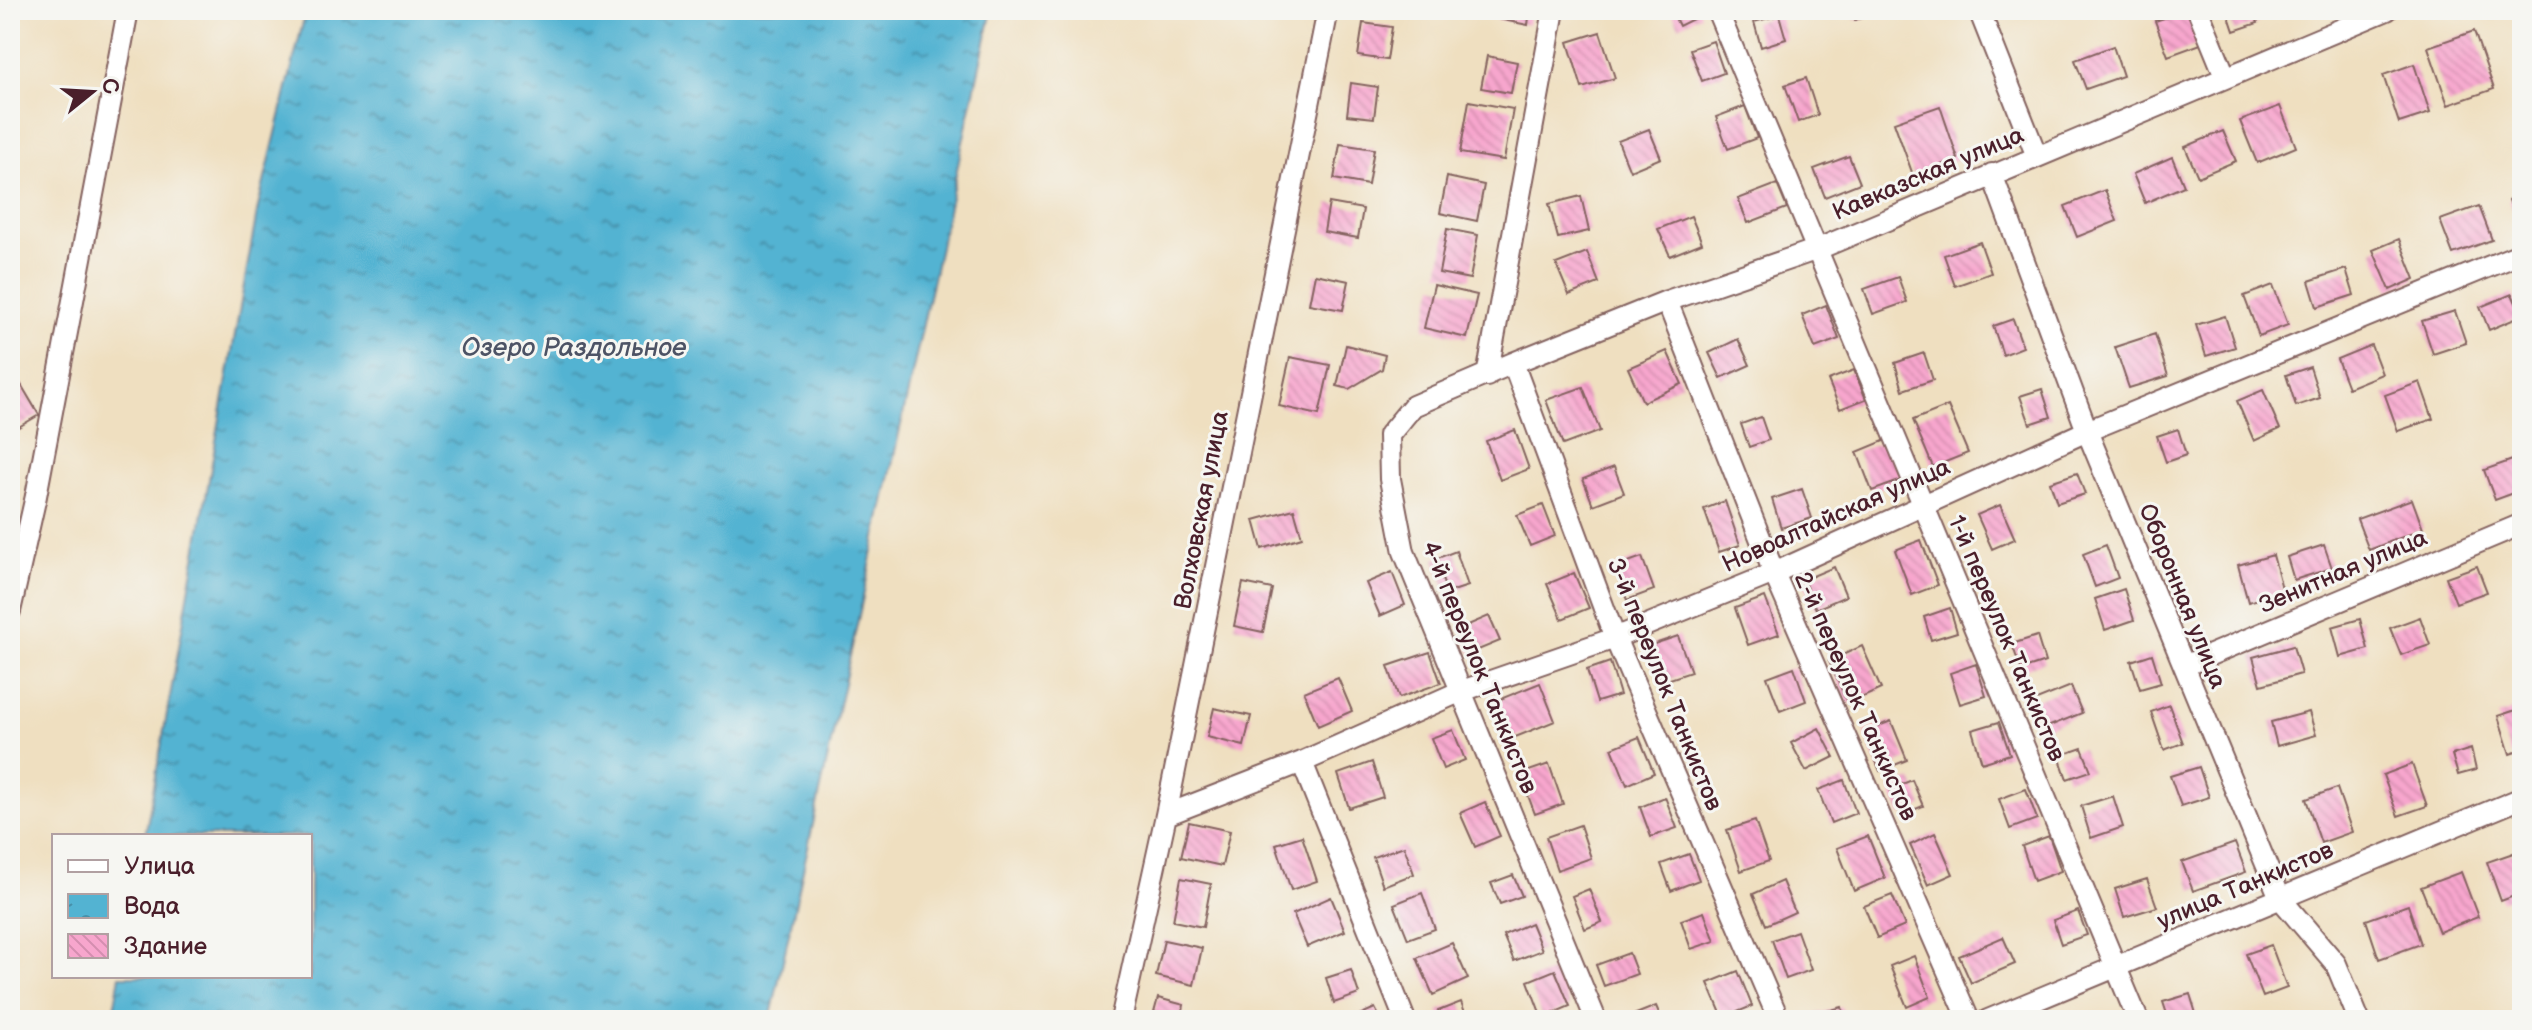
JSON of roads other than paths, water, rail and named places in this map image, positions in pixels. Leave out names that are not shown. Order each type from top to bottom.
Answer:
[{"type":"street","points":[[10,611],[36,496],[128,10]]},
{"type":"street","name":"Волховская улица","points":[[1121,1020],[1166,815],[1328,10]]},
{"type":"street","points":[[1487,376],[1554,10]]},
{"type":"street","name":"1-й переулок Танкистов","points":[[1717,10],[2138,1020]]},
{"type":"street","points":[[1979,10],[2036,154]]},
{"type":"street","points":[[2198,10],[2225,76]]},
{"type":"street","name":"Кавказская улица","points":[[1487,376],[1667,301],[1818,249],[2036,154],[2383,11]]},
{"type":"street","name":"Оборонная улица","points":[[1992,174],[2087,431],[2280,898],[2336,964],[2359,1020]]},
{"type":"street","name":"Новоалтайская улица","points":[[1166,815],[1302,762],[1459,692],[1615,638],[1774,573],[2087,431],[2522,253]]},
{"type":"street","name":"2-й переулок Танкистов","points":[[1667,301],[1774,573],[1969,1020]]},
{"type":"street","name":"3-й переулок Танкистов","points":[[1513,363],[1615,638],[1779,1020]]},
{"type":"street","name":"4-й переулок Танкистов","points":[[1487,376],[1413,406],[1389,435],[1390,479],[1404,552],[1596,1020]]},
{"type":"street","name":"Зенитная улица","points":[[2184,666],[2522,524]]},
{"type":"street","points":[[1302,762],[1405,1020]]},
{"type":"street","name":"улица Танкистов","points":[[1988,1020],[2522,798]]},
{"type":"water","name":"Озеро Раздольное","points":[[306,10],[992,10],[770,1020],[112,1020],[120,978],[312,978],[312,834],[145,834],[258,207]]}]
